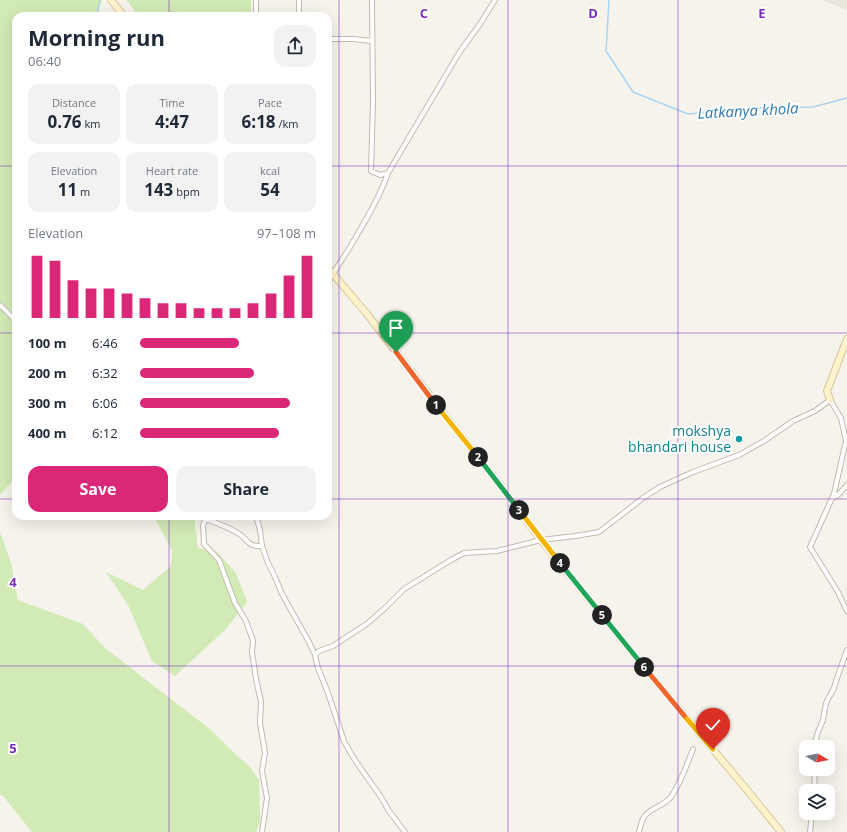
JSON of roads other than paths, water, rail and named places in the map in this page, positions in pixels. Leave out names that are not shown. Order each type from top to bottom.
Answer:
[{"type":"street","points":[[111,0],[121,12]]},
{"type":"street","points":[[256,0],[256,12]]},
{"type":"street","points":[[299,0],[299,12]]},
{"type":"street","points":[[372,0],[373,103],[371,171],[380,175],[388,173]]},
{"type":"street","points":[[495,0],[480,24],[458,53],[388,173],[382,190],[372,208],[333,273],[367,314],[541,540],[643,666],[781,832]]},
{"type":"street","points":[[332,39],[372,41]]},
{"type":"street","points":[[0,305],[12,317]]},
{"type":"street","points":[[847,339],[826,391],[841,418],[846,441],[834,496],[810,547],[844,602],[847,611]]},
{"type":"street","points":[[315,655],[319,651],[333,646],[368,623],[404,589],[464,553],[497,551],[541,540],[599,532],[643,498],[660,487],[739,454],[764,441],[793,421],[815,411],[830,400]]},
{"type":"street","points":[[834,496],[833,498],[847,485]]},
{"type":"street","points":[[204,520],[204,544],[219,560],[235,603],[246,621],[253,641],[252,652],[261,702],[260,723],[265,753],[262,772],[267,798],[262,832]]},
{"type":"street","points":[[211,520],[240,534],[248,542],[255,546],[262,546]]},
{"type":"street","points":[[257,520],[262,546],[268,563],[282,594],[310,642],[340,729],[350,752],[389,811],[405,832]]},
{"type":"street","points":[[816,740],[823,720],[826,702],[834,688],[847,650]]},
{"type":"street","points":[[639,832],[644,816],[664,804],[671,797],[693,749]]},
{"type":"street","points":[[810,832],[811,820]]},
{"type":"waterway","points":[[98,10],[100,0]]},
{"type":"waterway","name":"Latkanya khola","points":[[609,0],[606,51],[633,92],[688,114],[757,108],[813,107],[847,98]]},
{"type":"place","name":"mokshya bhandari house","points":[[739,439]]}]
